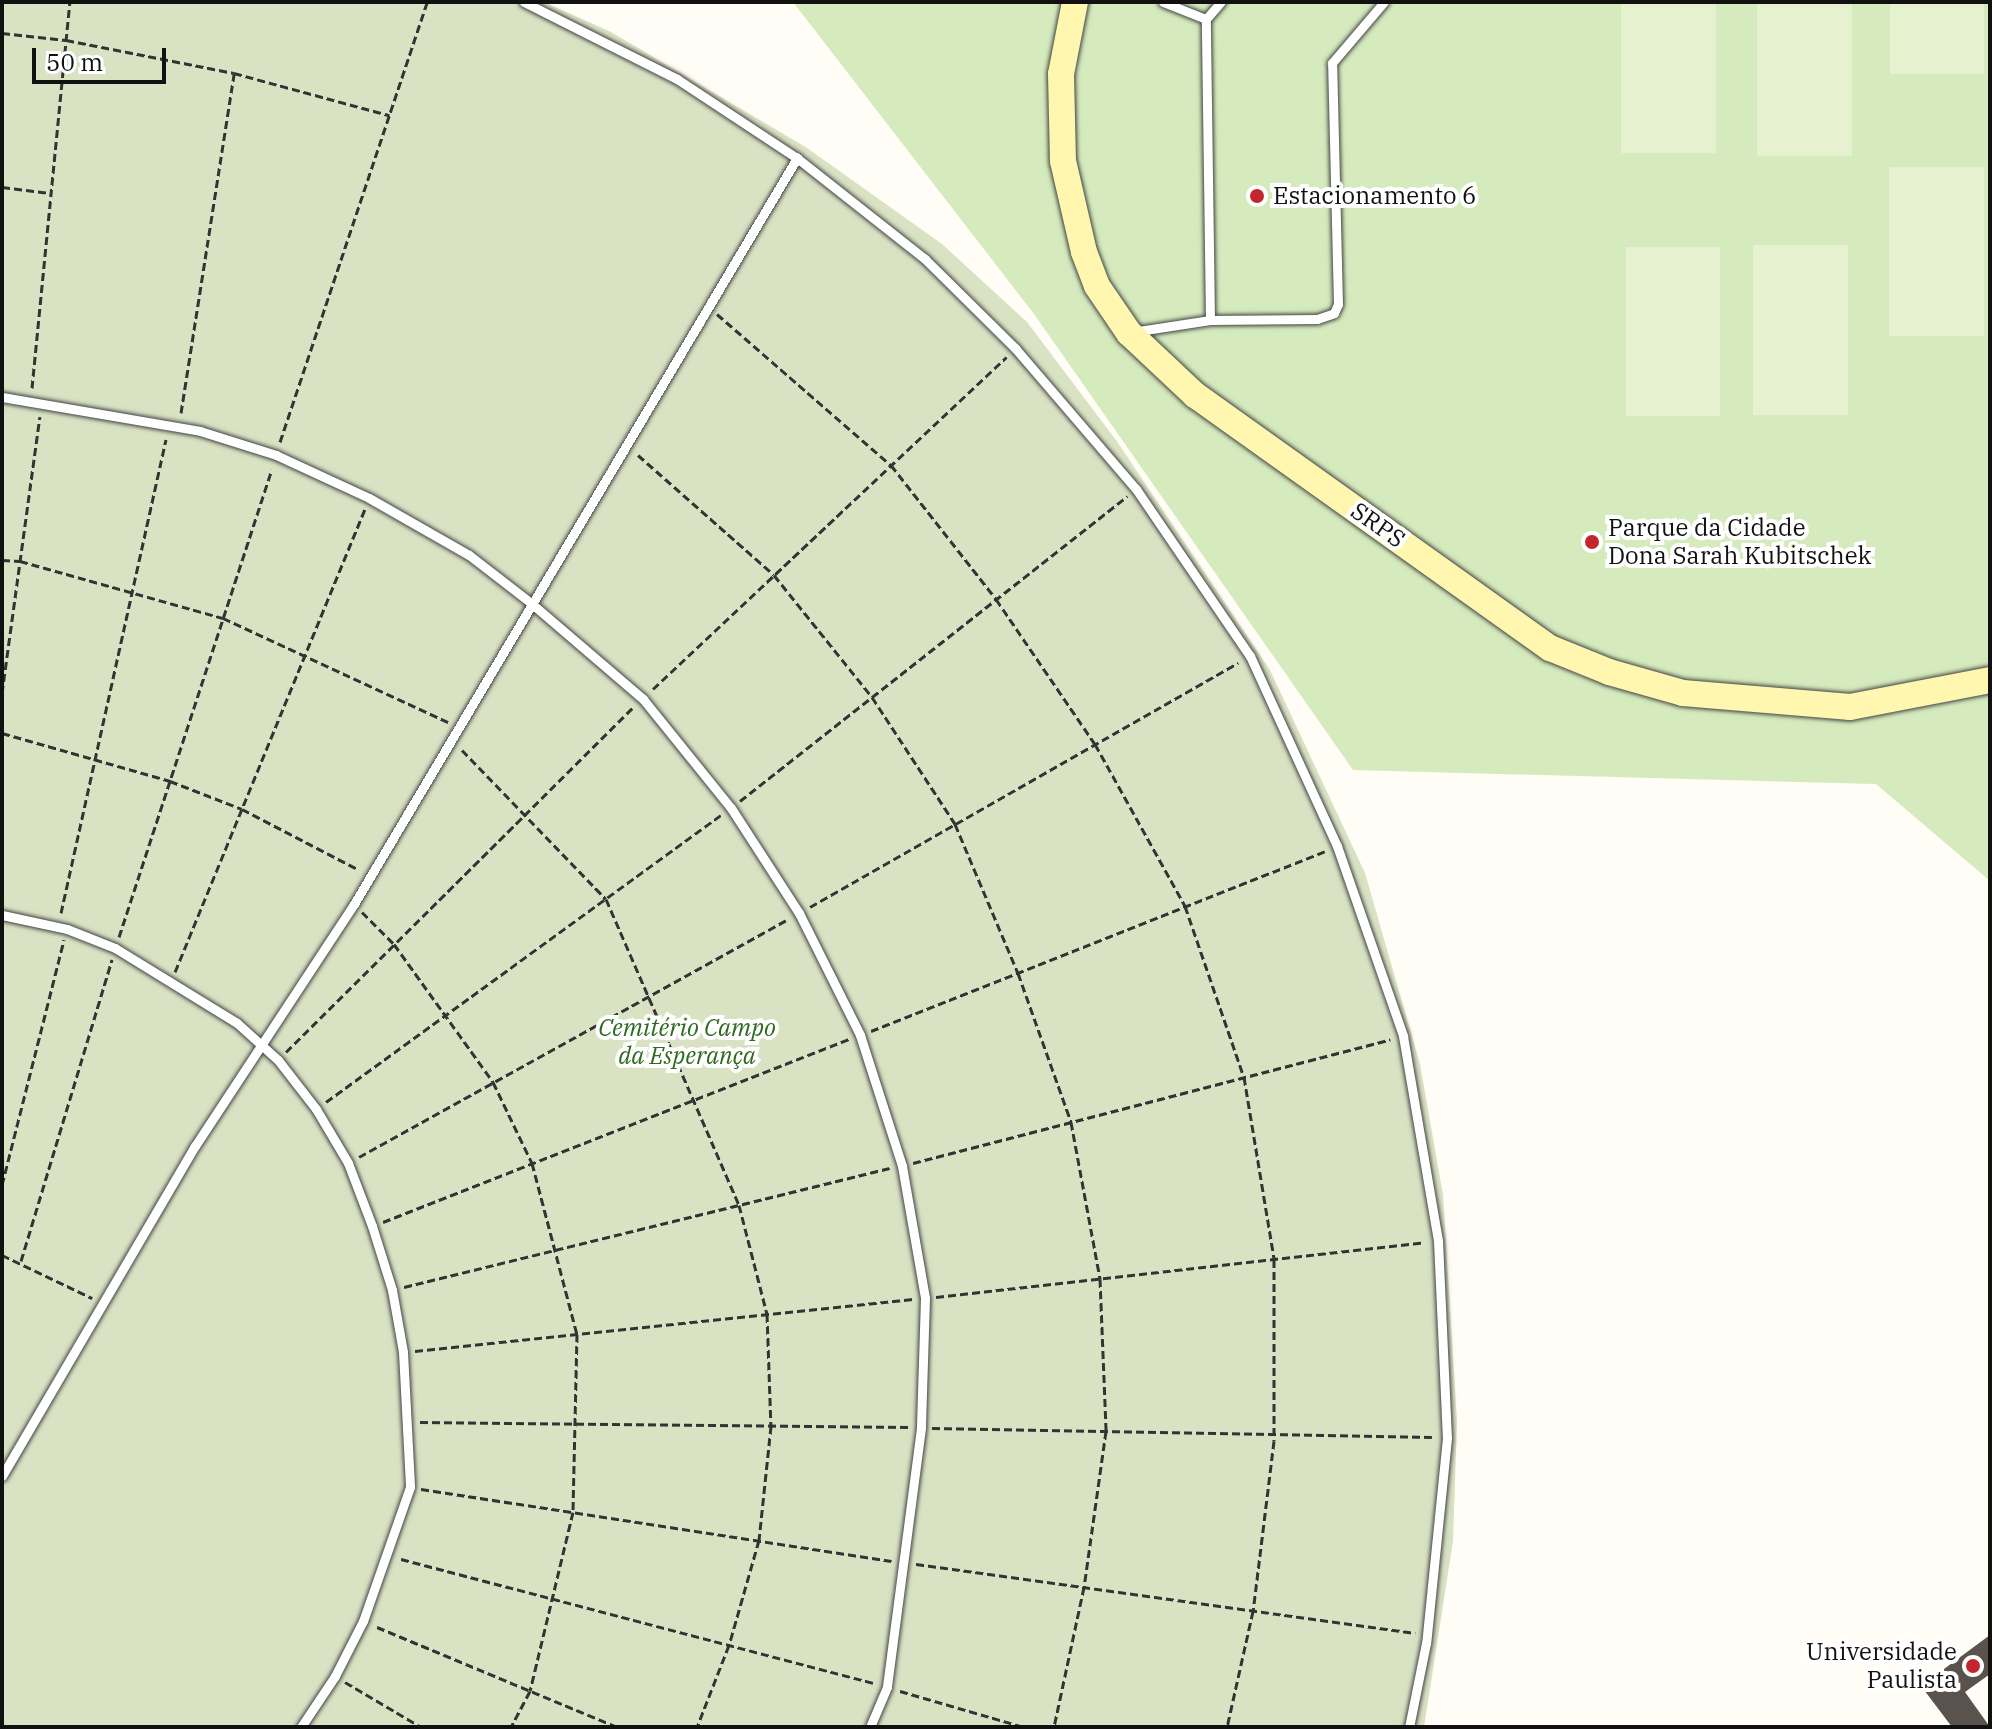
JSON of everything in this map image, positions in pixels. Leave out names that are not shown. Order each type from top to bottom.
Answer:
[{"type":"main road","name":"SRPS","points":[[1075,2],[1061,74],[1063,161],[1084,252],[1097,286],[1129,333],[1195,395],[1550,648],[1683,693],[1850,707],[1990,680]]},
{"type":"lane","points":[[524,2],[677,79],[797,158],[925,259],[1015,348],[1136,489],[1250,656],[1337,846],[1403,1036],[1438,1241],[1447,1438],[1426,1643],[1409,1727]]},
{"type":"lane","points":[[1163,2],[1206,19]]},
{"type":"lane","points":[[1210,320],[1206,19],[1221,2]]},
{"type":"lane","points":[[1129,333],[1210,320],[1317,319],[1336,309],[1332,63],[1384,2]]},
{"type":"lane","points":[[2,1476],[258,1047],[354,904],[797,158]]},
{"type":"lane","points":[[2,397],[175,426],[276,455],[369,498],[469,555],[531,603],[643,699],[731,808],[799,913],[860,1035],[902,1166],[925,1298],[921,1428],[887,1687],[870,1727]]},
{"type":"lane","points":[[2,915],[62,928],[115,948],[172,980],[237,1023],[258,1047],[278,1060],[348,1163],[392,1290],[403,1352],[410,1487],[389,1556],[363,1621],[335,1676],[301,1727]]},
{"type":"path","points":[[31,400],[70,2]]},
{"type":"path","points":[[21,1261],[115,948],[427,2]]},
{"type":"path","points":[[2,33],[66,40],[234,73],[389,115]]},
{"type":"path","points":[[2,1185],[62,928],[95,759],[132,595],[175,426],[234,73]]},
{"type":"path","points":[[2,187],[51,193]]},
{"type":"path","points":[[708,307],[891,465],[996,599],[1095,744],[1185,906],[1244,1077],[1274,1259],[1274,1441],[1253,1611],[1227,1727]]},
{"type":"path","points":[[2,693],[42,402]]},
{"type":"path","points":[[626,444],[774,575],[880,709],[955,824],[1018,973],[1071,1122],[1100,1279],[1106,1431],[1084,1587],[1054,1727]]},
{"type":"path","points":[[172,980],[369,498]]},
{"type":"path","points":[[2,560],[20,561],[132,595],[223,618],[458,727]]},
{"type":"path","points":[[2,733],[170,781],[242,809],[370,876]]},
{"type":"path","points":[[451,739],[606,899],[739,1205],[767,1314],[771,1426],[759,1540],[729,1645],[697,1727]]},
{"type":"path","points":[[354,904],[394,944],[447,1013],[493,1082],[532,1163],[577,1334],[573,1512],[530,1691],[511,1727]]},
{"type":"path","points":[[2,1255],[21,1261],[104,1304]]},
{"type":"path","points":[[389,1556],[887,1687],[1024,1727]]},
{"type":"path","points":[[363,1621],[617,1727]]},
{"type":"path","points":[[335,1676],[421,1727]]},
{"type":"green space","name":"Cemitério Campo da Esperança","points":[[2,2],[544,2],[611,32],[807,148],[942,244],[1027,322],[1116,440],[1270,670],[1365,873],[1420,1064],[1443,1195],[1457,1421],[1453,1541],[1424,1727],[2,1727]]},
{"type":"green space","name":"Parque da Cidade Dona Sarah Kubitschek","points":[[793,2],[1990,2],[1990,881],[1876,784],[1353,770],[1034,314]]},
{"type":"green space","points":[[1621,2],[1716,2],[1716,153],[1621,153]]},
{"type":"green space","points":[[1757,2],[1852,2],[1852,156],[1757,156]]},
{"type":"green space","points":[[1890,2],[1984,2],[1984,74],[1890,74]]},
{"type":"green space","points":[[1889,167],[1984,167],[1984,336],[1889,336]]},
{"type":"green space","points":[[1753,245],[1848,245],[1848,415],[1753,415]]},
{"type":"green space","points":[[1626,247],[1720,247],[1720,416],[1626,416]]},
{"type":"building","name":"Universidade Paulista","points":[[1990,1635],[1990,1674],[1965,1692],[1990,1727],[1952,1727],[1921,1686]]},
{"type":"place","name":"Estacionamento 6","points":[[1257,196]]},
{"type":"place","name":"Parque da Cidade Dona Sarah Kubitschek","points":[[1592,542]]},
{"type":"place","name":"Universidade Paulista","points":[[1973,1666]]}]
